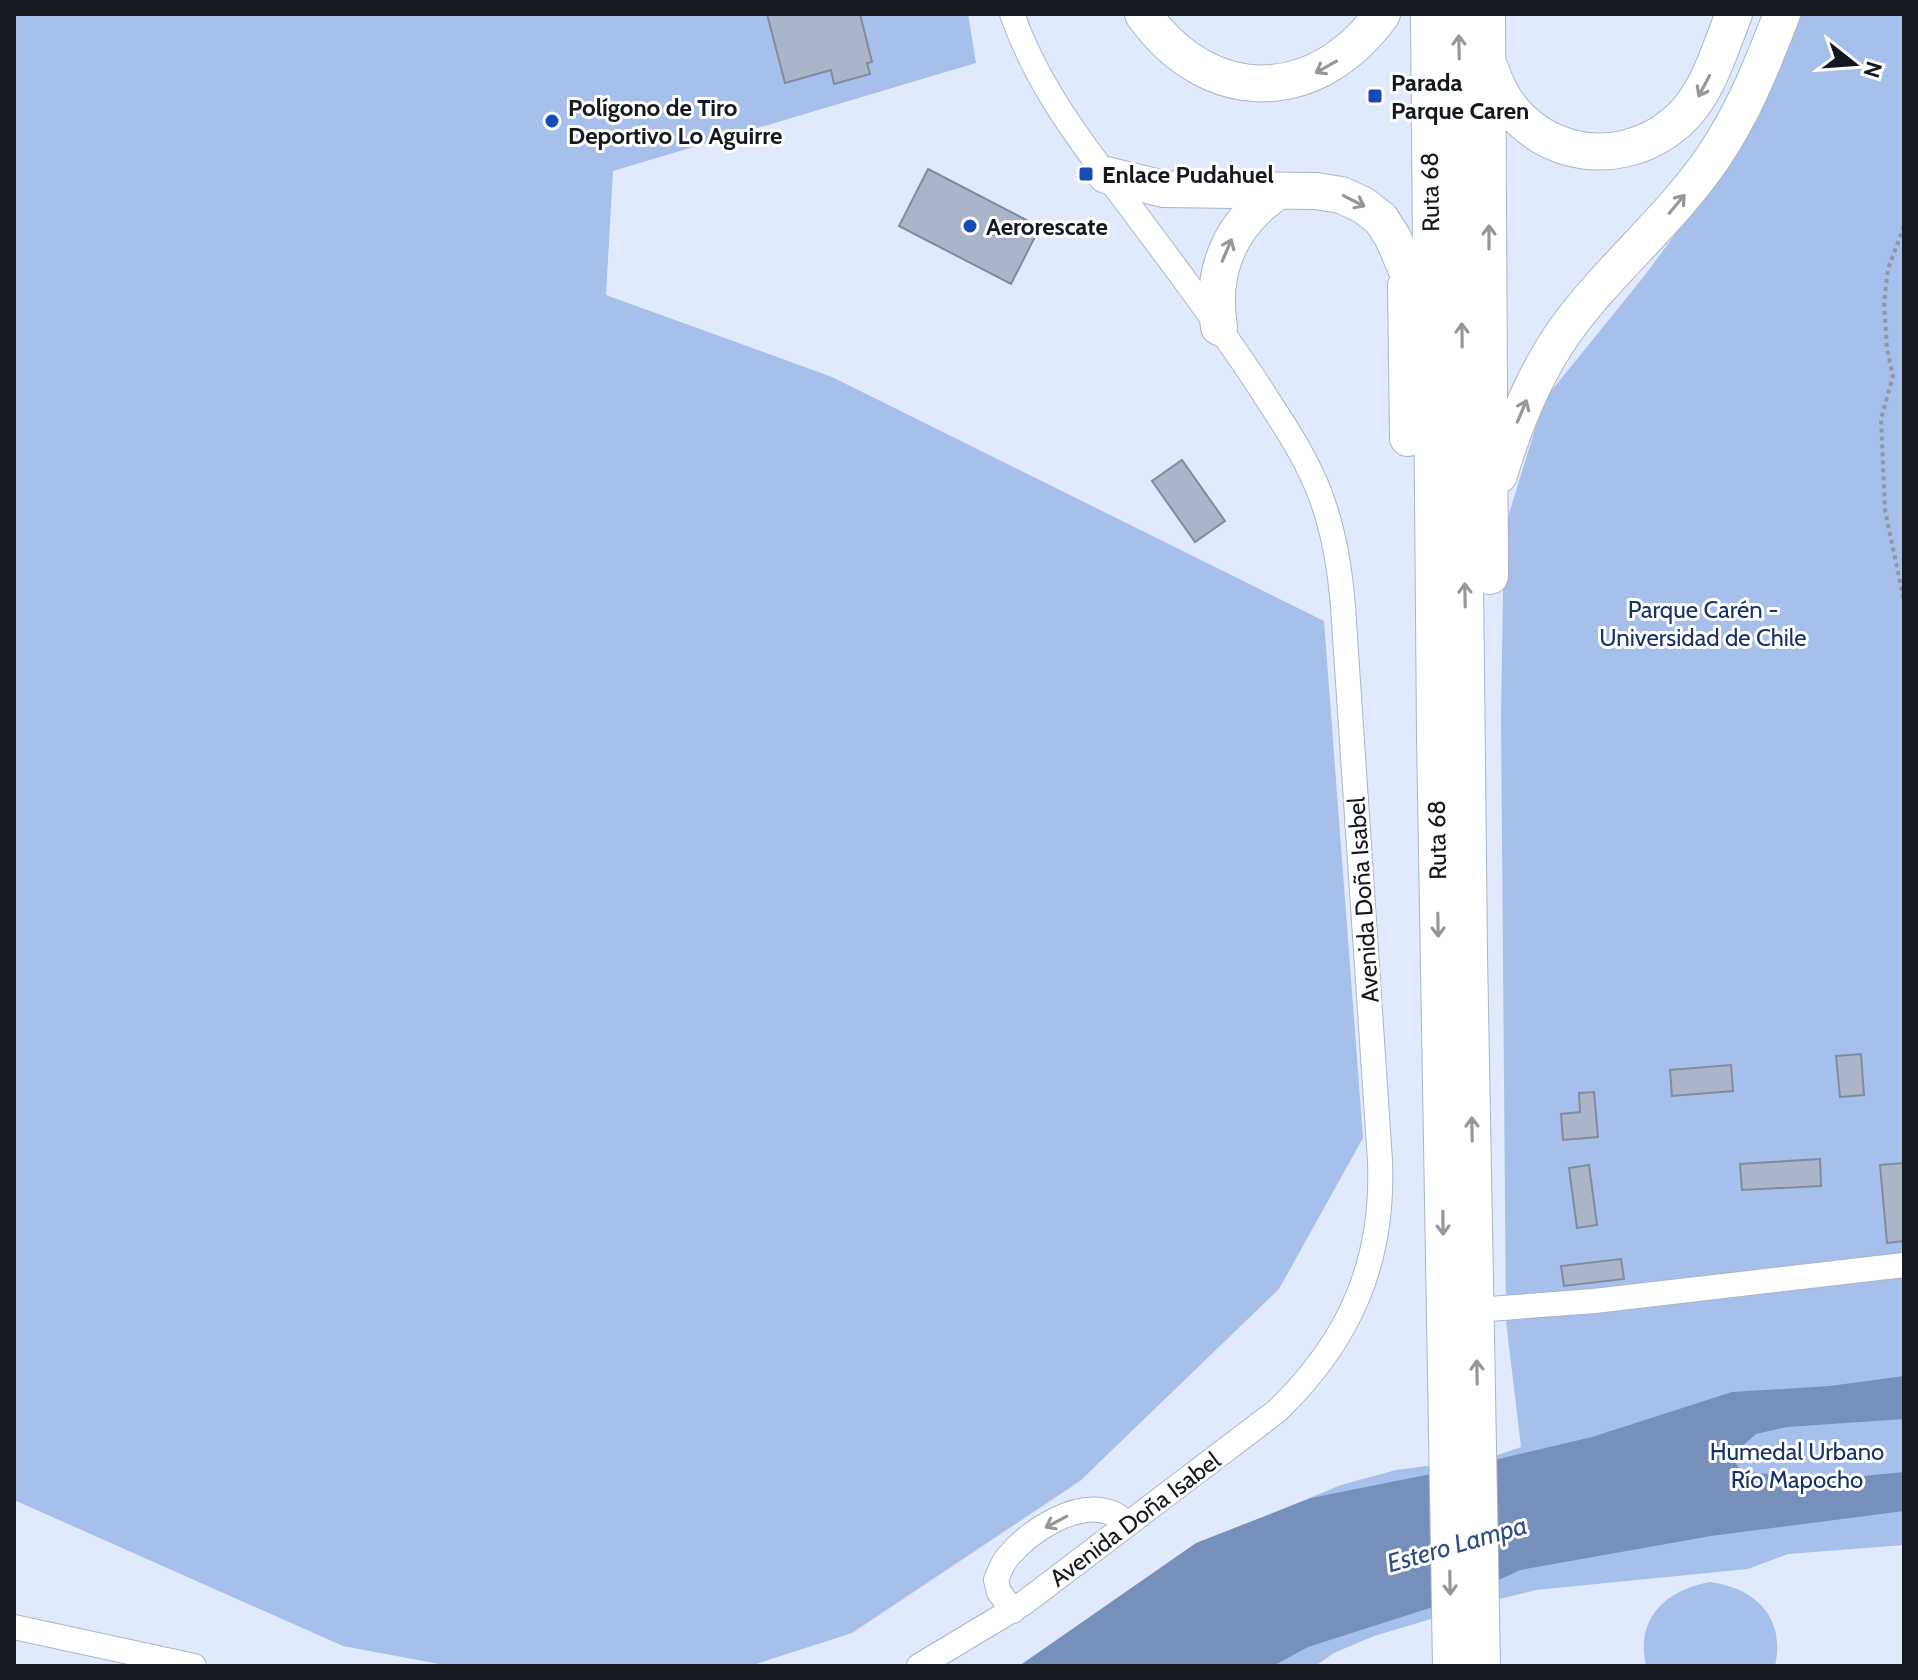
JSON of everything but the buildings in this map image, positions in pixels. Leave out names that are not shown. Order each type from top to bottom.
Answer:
[{"type":"highway","points":[[1143,14],[1166,43],[1193,64],[1222,77],[1257,82],[1293,80],[1326,68],[1359,43],[1382,14]]},
{"type":"highway","points":[[1404,14],[1406,379],[1418,597],[1435,735]]},
{"type":"highway","name":"Ruta 68","points":[[1429,14],[1435,735],[1464,1450],[1466,1664]]},
{"type":"highway","name":"Ruta 68","points":[[1459,14],[1476,1310],[1464,1450]]},
{"type":"highway","points":[[1469,953],[1489,761],[1487,14]]},
{"type":"highway","points":[[1488,61],[1505,102],[1534,131],[1583,151],[1612,152],[1661,133],[1690,109],[1708,78],[1734,14]]},
{"type":"highway","points":[[1490,511],[1518,418],[1551,352],[1580,312],[1673,209],[1715,156],[1748,97],[1782,14]]},
{"type":"highway","points":[[1106,175],[1164,189],[1329,192],[1363,205],[1387,228],[1406,268]]},
{"type":"highway","points":[[1219,327],[1216,293],[1222,260],[1249,214],[1278,191]]},
{"type":"street","name":"Avenida Doña Isabel","points":[[919,1666],[1013,1611],[1278,1410],[1319,1367],[1336,1342],[1362,1290],[1371,1263],[1380,1211],[1381,1174],[1342,592],[1336,548],[1319,492],[1308,466],[1219,327],[1073,133],[1023,46],[1012,14]]},
{"type":"street","points":[[1476,1310],[1610,1299],[1904,1265]]},
{"type":"street","points":[[1013,1611],[999,1592],[996,1580],[1006,1559],[1036,1533],[1071,1514],[1088,1510],[1114,1514],[1127,1524]]},
{"type":"street","points":[[14,1627],[194,1666]]},
{"type":"path","points":[[1904,226],[1888,269],[1884,303],[1887,349],[1893,376],[1881,419],[1885,510],[1904,601]]},
{"type":"green space","points":[[14,14],[968,14],[976,63],[613,171],[606,295],[832,377],[1324,621],[1363,1138],[1279,1289],[1080,1481],[852,1633],[750,1666],[450,1666],[343,1646],[14,1500]]},
{"type":"green space","name":"Parque Carén - Universidad de Chile","points":[[1794,14],[1904,14],[1904,1545],[1788,1554],[1748,1569],[1536,1590],[1374,1636],[1334,1653],[1315,1666],[1058,1666],[1285,1508],[1341,1485],[1396,1470],[1489,1458],[1521,1447],[1506,1321],[1501,716],[1504,530],[1544,400],[1645,275],[1744,141]]},
{"type":"green space","points":[[1710,1582],[1741,1591],[1764,1608],[1776,1633],[1775,1666],[1646,1666],[1645,1634],[1657,1609],[1680,1592]]},
{"type":"water","name":"Humedal Urbano Río Mapocho","points":[[1904,1376],[1904,1419],[1787,1427],[1756,1434],[1731,1456],[1741,1471],[1822,1480],[1904,1472],[1904,1511],[1711,1536],[1520,1570],[1461,1598],[1308,1647],[1273,1666],[1019,1666],[1196,1543],[1311,1498],[1461,1468],[1592,1437],[1732,1392],[1830,1386]]},
{"type":"place","name":"Parada Parque Caren","points":[[1375,96]]},
{"type":"place","name":"Polígono de Tiro Deportivo Lo Aguirre","points":[[552,121]]},
{"type":"place","name":"Enlace Pudahuel","points":[[1086,174]]},
{"type":"place","name":"Aerorescate","points":[[970,226]]},
{"type":"water label","name":"Estero Lampa","points":[[1457,1544]]}]
